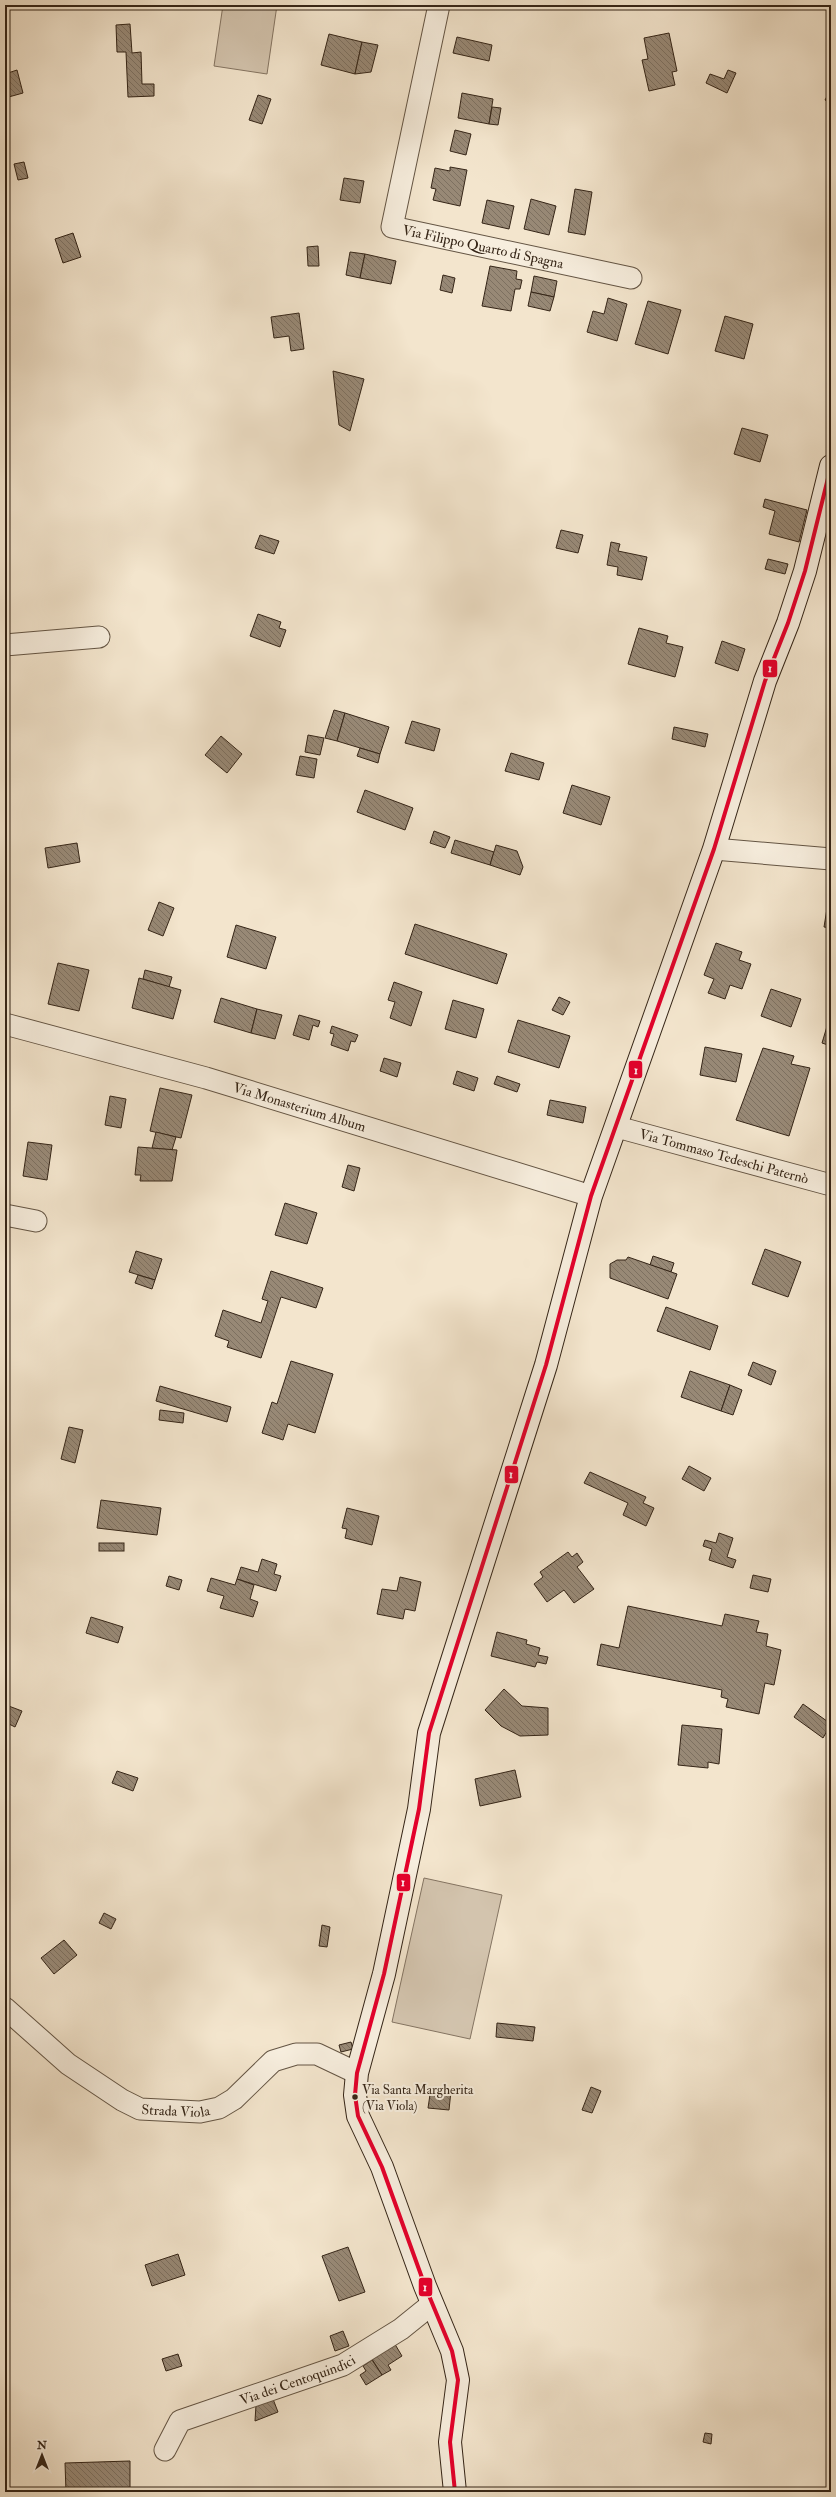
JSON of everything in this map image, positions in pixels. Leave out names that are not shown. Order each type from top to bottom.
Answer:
[{"type":"street","name":"Via Filippo Quarto di Spagna","points":[[439,5],[392,227],[631,278]]},
{"type":"street","points":[[455,2492],[450,2442],[458,2380],[452,2351],[432,2304],[382,2167],[358,2116],[357,2073],[384,1974],[419,1809],[429,1733],[546,1365],[591,1196],[617,1127],[714,849],[765,681],[788,623],[805,571],[831,466]]},
{"type":"street","points":[[5,645],[100,637]]},
{"type":"street","points":[[714,849],[831,859]]},
{"type":"street","name":"Via Monasterium Album","points":[[5,1024],[206,1078],[591,1196]]},
{"type":"street","name":"Via Tommaso Tedeschi Paternò","points":[[617,1127],[831,1186]]},
{"type":"street","points":[[5,1215],[36,1221]]},
{"type":"street","name":"Strada Viola","points":[[5,2008],[68,2064],[122,2100],[140,2109],[200,2112],[219,2108],[234,2099],[273,2061],[296,2054],[316,2054],[357,2073]]},
{"type":"street","name":"Via dei Centoquindici","points":[[165,2450],[180,2421],[343,2364],[401,2329],[432,2304]]},
{"type":"shaded area","points":[[223,5],[277,5],[267,74],[214,66]]},
{"type":"shaded area","points":[[424,1878],[502,1895],[470,2039],[392,2022]]},
{"type":"building","points":[[130,24],[132,53],[141,52],[142,84],[154,84],[154,96],[128,97],[126,52],[117,52],[116,25]]},
{"type":"building","points":[[669,33],[677,71],[672,72],[675,85],[649,91],[642,60],[648,59],[644,38]]},
{"type":"building","points":[[329,34],[362,42],[355,74],[321,65]]},
{"type":"building","points":[[457,37],[492,45],[489,61],[453,53]]},
{"type":"building","points":[[362,42],[378,45],[371,72],[355,74]]},
{"type":"building","points":[[17,70],[23,93],[5,98],[5,74]]},
{"type":"building","points":[[728,70],[736,73],[727,93],[706,83],[710,74],[724,79]]},
{"type":"building","points":[[831,89],[831,103],[825,100]]},
{"type":"building","points":[[462,93],[493,99],[489,124],[458,118]]},
{"type":"building","points":[[258,95],[271,99],[262,124],[249,120]]},
{"type":"building","points":[[492,107],[501,108],[498,125],[489,124]]},
{"type":"building","points":[[455,130],[471,134],[466,155],[450,151]]},
{"type":"building","points":[[24,162],[28,178],[18,180],[14,164]]},
{"type":"building","points":[[450,167],[467,170],[460,206],[433,200],[436,189],[431,188],[435,168],[450,171]]},
{"type":"building","points":[[344,178],[364,181],[360,203],[340,200]]},
{"type":"building","points":[[575,189],[592,192],[585,235],[568,232]]},
{"type":"building","points":[[531,199],[556,206],[549,235],[524,229]]},
{"type":"building","points":[[487,200],[514,206],[509,229],[482,223]]},
{"type":"building","points":[[73,233],[81,257],[63,263],[55,239]]},
{"type":"building","points":[[318,246],[319,266],[308,266],[307,247]]},
{"type":"building","points":[[350,252],[365,254],[360,278],[346,275]]},
{"type":"building","points":[[365,254],[396,261],[391,284],[360,278]]},
{"type":"building","points":[[490,266],[517,271],[516,279],[522,280],[520,289],[515,289],[511,311],[482,306]]},
{"type":"building","points":[[443,275],[455,278],[452,293],[440,290]]},
{"type":"building","points":[[534,276],[557,281],[554,297],[531,292]]},
{"type":"building","points":[[531,292],[554,297],[550,311],[528,306]]},
{"type":"building","points":[[608,298],[627,304],[617,341],[587,332],[593,311],[604,314]]},
{"type":"building","points":[[648,301],[681,310],[668,354],[635,344]]},
{"type":"building","points":[[299,313],[304,349],[291,351],[289,336],[274,338],[271,317]]},
{"type":"building","points":[[725,316],[753,324],[744,359],[715,351]]},
{"type":"building","points":[[333,371],[364,379],[350,431],[339,425]]},
{"type":"building","points":[[742,428],[768,435],[760,462],[734,454]]},
{"type":"building","points":[[765,499],[807,510],[799,542],[769,534],[775,511],[763,507]]},
{"type":"building","points":[[561,530],[583,535],[578,553],[556,548]]},
{"type":"building","points":[[260,535],[279,541],[274,554],[255,548]]},
{"type":"building","points":[[611,542],[620,544],[618,551],[647,557],[642,580],[617,575],[618,567],[607,565]]},
{"type":"building","points":[[768,559],[788,564],[785,574],[765,569]]},
{"type":"building","points":[[258,614],[281,622],[279,628],[286,630],[280,647],[250,636]]},
{"type":"building","points":[[639,628],[668,636],[666,643],[683,647],[675,677],[628,664]]},
{"type":"building","points":[[722,641],[745,649],[738,671],[715,663]]},
{"type":"building","points":[[334,710],[345,713],[337,741],[325,738]]},
{"type":"building","points":[[345,713],[389,727],[380,754],[337,741]]},
{"type":"building","points":[[412,721],[440,729],[434,751],[405,743]]},
{"type":"building","points":[[674,727],[708,734],[705,747],[672,739]]},
{"type":"building","points":[[308,735],[324,738],[320,755],[305,752]]},
{"type":"building","points":[[221,736],[242,754],[227,773],[205,755]]},
{"type":"building","points":[[360,748],[380,754],[378,763],[357,756]]},
{"type":"building","points":[[511,753],[544,763],[539,780],[505,771]]},
{"type":"building","points":[[300,756],[317,759],[314,778],[296,775]]},
{"type":"building","points":[[572,785],[610,797],[601,825],[563,813]]},
{"type":"building","points":[[365,790],[413,808],[405,830],[357,812]]},
{"type":"building","points":[[434,831],[450,837],[445,848],[430,843]]},
{"type":"building","points":[[455,840],[494,852],[490,865],[451,853]]},
{"type":"building","points":[[77,843],[80,862],[48,868],[45,848]]},
{"type":"building","points":[[496,845],[517,851],[523,867],[520,875],[490,865]]},
{"type":"building","points":[[831,890],[831,928],[824,927]]},
{"type":"building","points":[[159,902],[174,908],[163,936],[148,930]]},
{"type":"building","points":[[415,924],[507,954],[497,984],[405,954]]},
{"type":"building","points":[[236,925],[276,937],[266,969],[227,957]]},
{"type":"building","points":[[716,943],[742,952],[739,960],[751,964],[742,989],[730,985],[725,999],[708,993],[714,979],[704,975]]},
{"type":"building","points":[[58,963],[89,970],[79,1011],[48,1004]]},
{"type":"building","points":[[145,970],[172,977],[169,987],[143,979]]},
{"type":"building","points":[[139,978],[181,990],[173,1019],[132,1008]]},
{"type":"building","points":[[394,982],[422,992],[411,1026],[390,1018],[395,1002],[388,1000]]},
{"type":"building","points":[[771,989],[801,999],[791,1027],[761,1016]]},
{"type":"building","points":[[559,997],[570,1002],[563,1015],[552,1010]]},
{"type":"building","points":[[221,998],[257,1009],[251,1033],[214,1022]]},
{"type":"building","points":[[453,1000],[484,1009],[476,1038],[445,1029]]},
{"type":"building","points":[[257,1009],[282,1015],[275,1039],[251,1033]]},
{"type":"building","points":[[831,1013],[831,1046],[822,1043]]},
{"type":"building","points":[[299,1015],[320,1021],[318,1027],[313,1025],[309,1040],[293,1035]]},
{"type":"building","points":[[518,1020],[570,1036],[559,1068],[508,1052]]},
{"type":"building","points":[[332,1026],[358,1035],[355,1042],[351,1041],[348,1051],[331,1045],[334,1034],[330,1033]]},
{"type":"building","points":[[705,1047],[742,1054],[736,1082],[700,1075]]},
{"type":"building","points":[[763,1048],[794,1056],[791,1064],[810,1068],[789,1136],[736,1120]]},
{"type":"building","points":[[384,1058],[401,1063],[397,1077],[380,1071]]},
{"type":"building","points":[[457,1071],[478,1078],[474,1091],[453,1084]]},
{"type":"building","points":[[497,1076],[520,1084],[517,1092],[494,1084]]},
{"type":"building","points":[[160,1088],[192,1095],[181,1138],[150,1131]]},
{"type":"building","points":[[110,1096],[126,1099],[121,1128],[105,1125]]},
{"type":"building","points":[[550,1100],[586,1107],[583,1123],[547,1115]]},
{"type":"building","points":[[156,1132],[176,1137],[172,1150],[152,1148]]},
{"type":"building","points":[[28,1142],[52,1145],[47,1180],[23,1176]]},
{"type":"building","points":[[138,1147],[177,1150],[172,1181],[140,1181],[141,1175],[135,1175]]},
{"type":"building","points":[[348,1165],[360,1168],[354,1191],[342,1187]]},
{"type":"building","points":[[285,1203],[317,1213],[307,1244],[275,1235]]},
{"type":"building","points":[[765,1249],[801,1262],[788,1297],[752,1284]]},
{"type":"building","points":[[136,1251],[162,1259],[155,1280],[129,1272]]},
{"type":"building","points":[[653,1256],[674,1263],[671,1272],[650,1265]]},
{"type":"building","points":[[628,1257],[677,1274],[668,1299],[610,1278],[610,1264],[617,1260],[626,1260]]},
{"type":"building","points":[[271,1271],[323,1288],[316,1308],[281,1297],[261,1358],[227,1347],[229,1341],[215,1336],[223,1310],[261,1323],[268,1301],[262,1299]]},
{"type":"building","points":[[138,1275],[155,1280],[152,1289],[135,1283]]},
{"type":"building","points":[[666,1307],[718,1326],[710,1350],[657,1331]]},
{"type":"building","points":[[291,1361],[333,1374],[315,1433],[288,1424],[283,1440],[262,1433],[272,1402],[277,1404]]},
{"type":"building","points":[[753,1362],[776,1371],[771,1385],[748,1375]]},
{"type":"building","points":[[690,1371],[730,1385],[721,1411],[681,1397]]},
{"type":"building","points":[[730,1385],[742,1390],[733,1415],[721,1411]]},
{"type":"building","points":[[160,1386],[231,1407],[227,1422],[156,1401]]},
{"type":"building","points":[[160,1410],[184,1413],[183,1423],[159,1420]]},
{"type":"building","points":[[69,1427],[83,1430],[75,1463],[61,1459]]},
{"type":"building","points":[[689,1466],[711,1478],[704,1491],[682,1479]]},
{"type":"building","points":[[590,1472],[646,1497],[643,1503],[654,1508],[646,1526],[623,1515],[628,1503],[584,1483]]},
{"type":"building","points":[[101,1500],[161,1508],[157,1535],[97,1528]]},
{"type":"building","points":[[347,1508],[379,1516],[372,1545],[345,1538],[347,1529],[342,1528]]},
{"type":"building","points":[[719,1533],[733,1538],[727,1557],[736,1560],[733,1568],[709,1560],[712,1549],[703,1546],[705,1540],[716,1543]]},
{"type":"building","points":[[99,1543],[124,1543],[124,1551],[99,1551]]},
{"type":"building","points":[[568,1552],[572,1557],[577,1553],[583,1562],[577,1567],[594,1589],[574,1603],[564,1590],[547,1602],[534,1584],[543,1577],[540,1572]]},
{"type":"building","points":[[262,1559],[277,1564],[274,1574],[281,1576],[276,1591],[237,1579],[241,1567],[258,1572]]},
{"type":"building","points":[[753,1575],[771,1579],[768,1592],[750,1588]]},
{"type":"building","points":[[169,1576],[182,1580],[179,1590],[166,1586]]},
{"type":"building","points":[[400,1577],[421,1582],[415,1611],[405,1609],[403,1619],[377,1614],[382,1589],[397,1591]]},
{"type":"building","points":[[211,1578],[235,1585],[237,1579],[254,1585],[250,1599],[258,1602],[253,1617],[220,1608],[224,1596],[207,1591]]},
{"type":"building","points":[[628,1606],[722,1626],[725,1614],[759,1621],[756,1632],[768,1634],[766,1646],[781,1650],[774,1685],[765,1683],[759,1714],[726,1707],[728,1699],[721,1697],[722,1690],[597,1665],[601,1644],[619,1648]]},
{"type":"building","points":[[91,1617],[123,1627],[118,1643],[86,1633]]},
{"type":"building","points":[[497,1632],[527,1640],[526,1644],[540,1648],[538,1655],[548,1657],[546,1664],[537,1662],[535,1667],[491,1656]]},
{"type":"building","points":[[504,1689],[522,1706],[548,1708],[548,1735],[520,1736],[501,1726],[485,1710]]},
{"type":"building","points":[[803,1704],[831,1724],[823,1738],[794,1717]]},
{"type":"building","points":[[6,1705],[22,1711],[15,1727],[5,1722]]},
{"type":"building","points":[[682,1725],[722,1729],[719,1764],[708,1762],[708,1768],[678,1765]]},
{"type":"building","points":[[515,1770],[521,1797],[480,1806],[475,1779]]},
{"type":"building","points":[[117,1771],[138,1778],[133,1791],[112,1783]]},
{"type":"building","points":[[104,1913],[116,1919],[111,1929],[99,1923]]},
{"type":"building","points":[[322,1925],[330,1927],[327,1947],[319,1946]]},
{"type":"building","points":[[64,1940],[77,1955],[54,1974],[41,1958]]},
{"type":"building","points":[[497,2023],[535,2027],[533,2041],[496,2037]]},
{"type":"building","points":[[351,2042],[353,2049],[341,2052],[339,2045]]},
{"type":"building","points":[[591,2087],[601,2091],[592,2113],[582,2110]]},
{"type":"building","points":[[431,2088],[451,2091],[449,2110],[428,2108]]},
{"type":"building","points":[[348,2247],[365,2292],[339,2301],[322,2256]]},
{"type":"building","points":[[178,2254],[185,2275],[152,2286],[145,2265]]},
{"type":"building","points":[[343,2331],[349,2346],[335,2351],[330,2336]]},
{"type":"building","points":[[393,2341],[402,2356],[388,2365],[391,2370],[382,2375],[370,2356]]},
{"type":"building","points":[[178,2354],[182,2366],[166,2371],[162,2359]]},
{"type":"building","points":[[372,2360],[382,2375],[366,2385],[360,2375],[366,2371],[363,2366]]},
{"type":"building","points":[[273,2399],[278,2412],[255,2421],[256,2405]]},
{"type":"building","points":[[705,2433],[712,2434],[711,2444],[703,2442]]},
{"type":"building","points":[[130,2461],[130,2492],[66,2492],[65,2463]]},
{"type":"transit line","name":"1","points":[[455,2492],[450,2442],[458,2380],[452,2351],[425,2286],[382,2167],[358,2116],[355,2095],[357,2073],[384,1974],[419,1809],[429,1733],[546,1365],[591,1196],[714,849],[765,681],[788,623],[805,571],[831,466]]},
{"type":"place","name":"Via Santa Margherita (Via Viola)","points":[[355,2097]]}]
